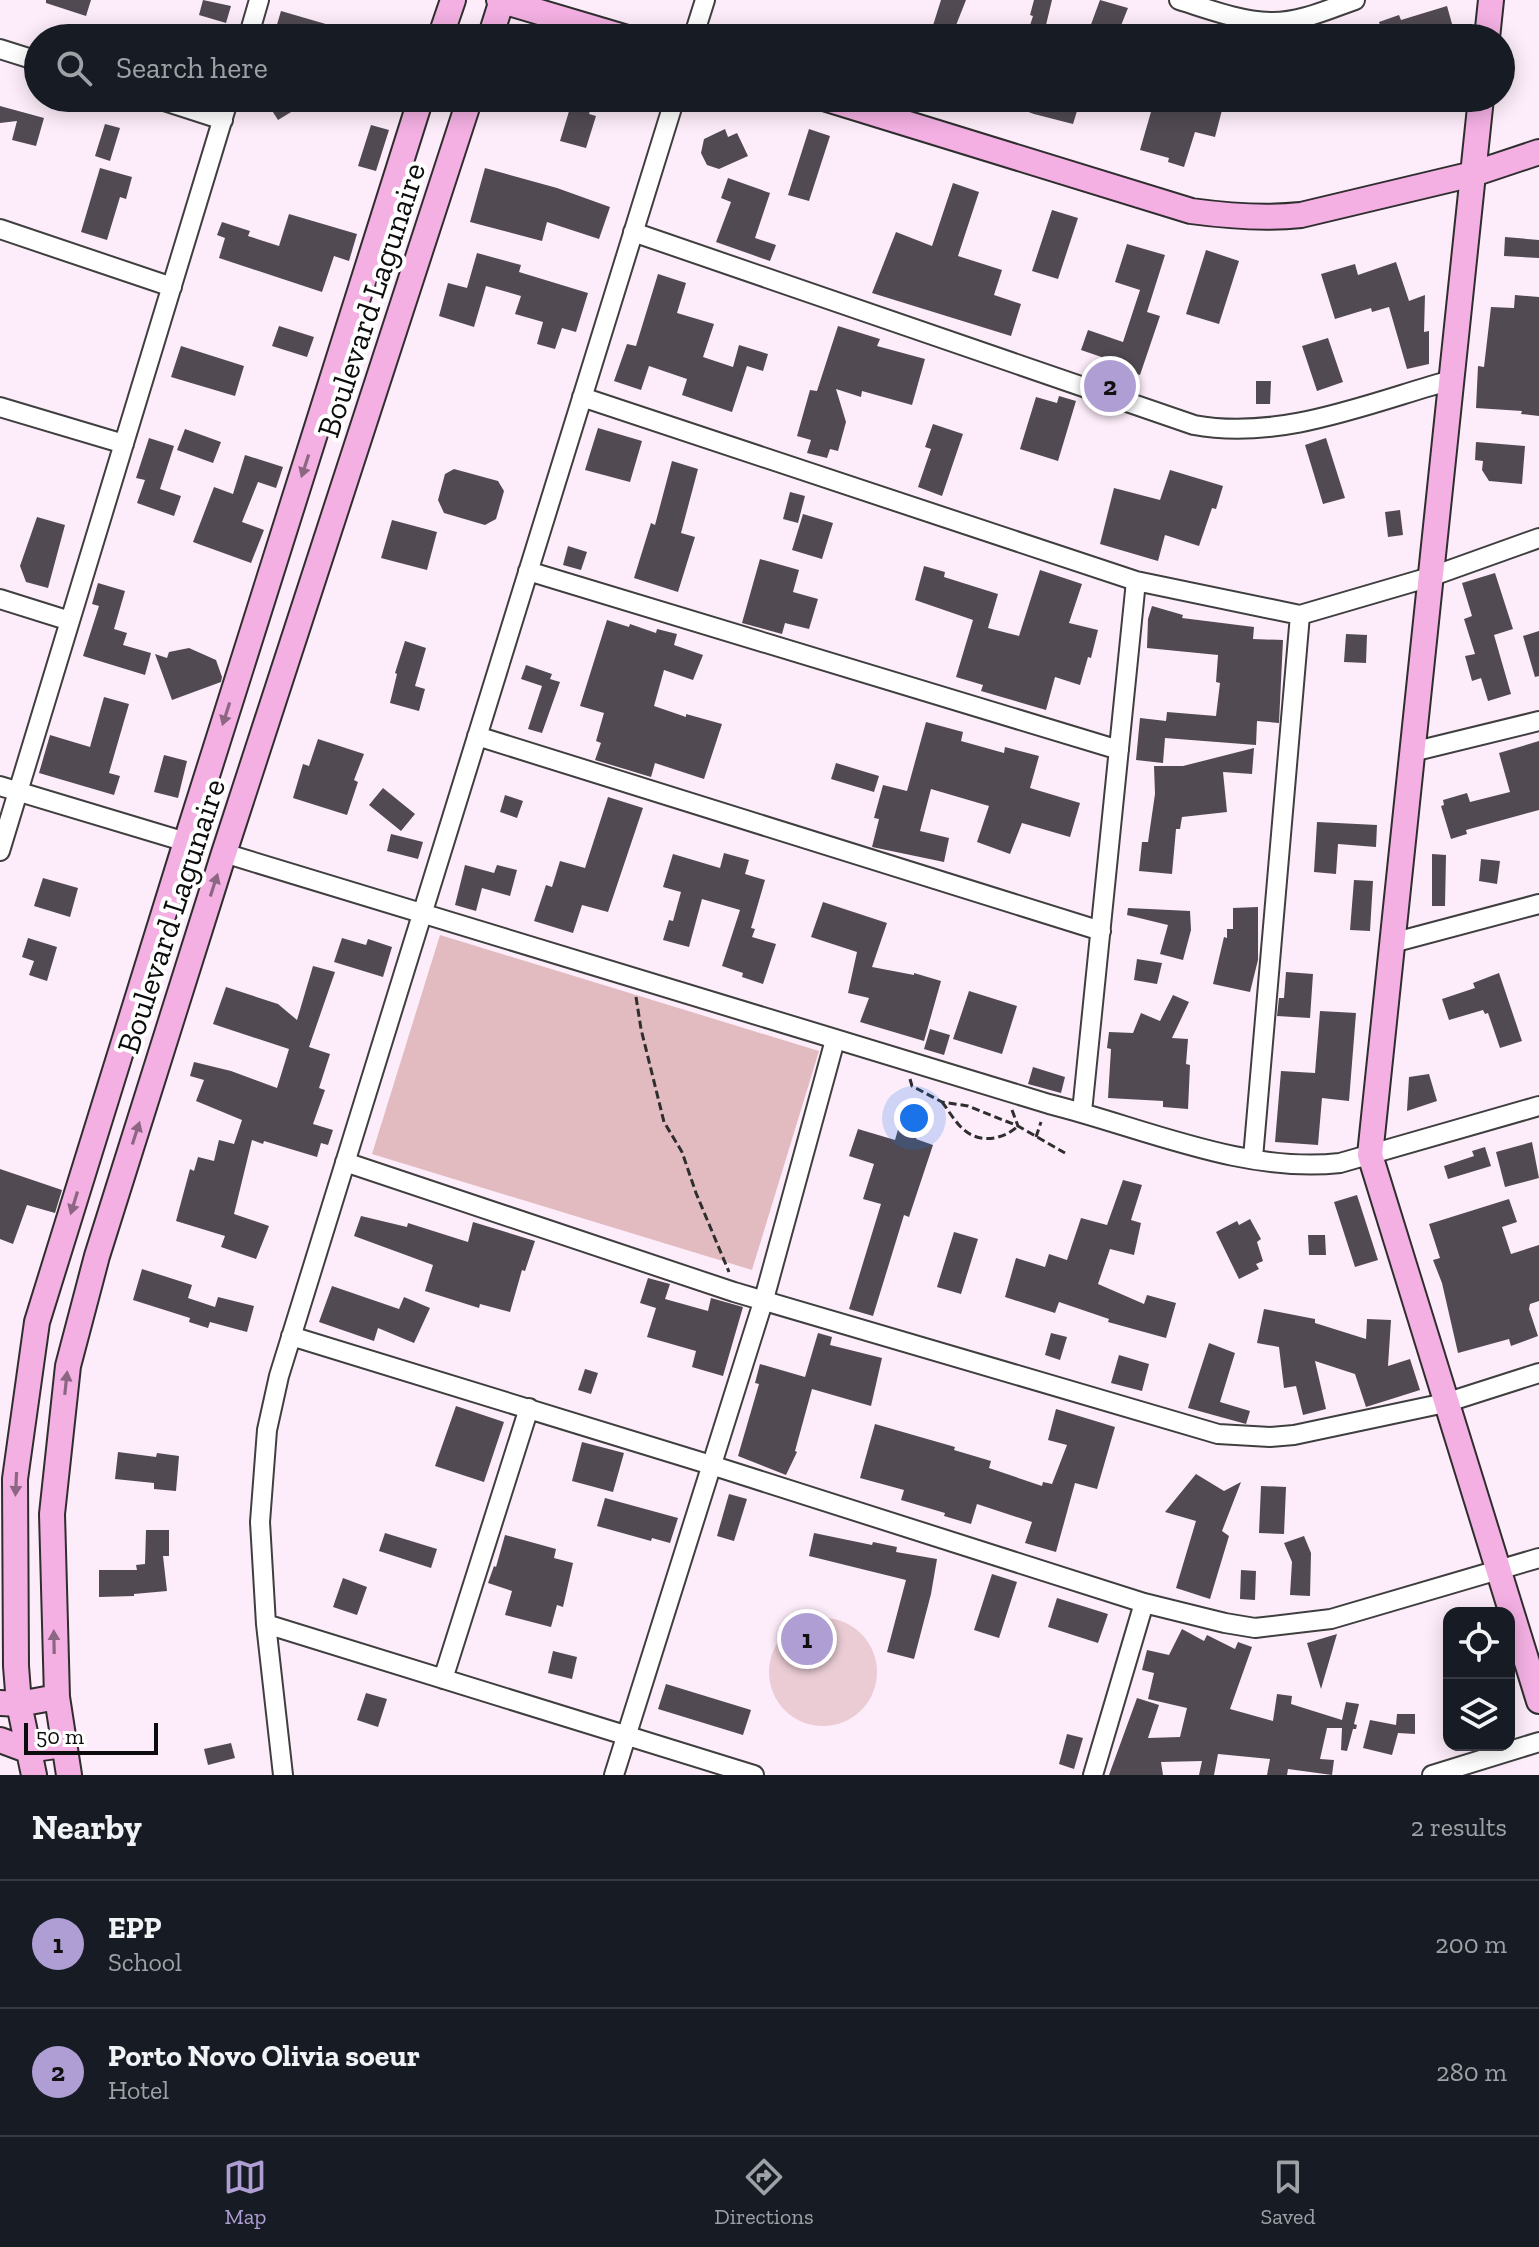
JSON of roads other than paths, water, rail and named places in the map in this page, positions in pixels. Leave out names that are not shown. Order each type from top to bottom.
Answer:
[{"type":"main road","points":[[445,24],[453,0]]},
{"type":"main road","points":[[494,24],[501,0],[581,24]]},
{"type":"main road","points":[[1488,24],[1491,0]]},
{"type":"main road","name":"Boulevard Lagunaire","points":[[34,1775],[10,1704],[8,1672],[15,1479],[37,1322],[417,112]]},
{"type":"main road","name":"Boulevard Lagunaire","points":[[69,1775],[57,1697],[52,1514],[68,1366],[97,1256],[224,853],[465,112]]},
{"type":"main road","points":[[869,112],[1191,211],[1229,216],[1272,218],[1301,215],[1473,174],[1539,152]]},
{"type":"main road","points":[[1480,112],[1370,1155],[1539,1701]]},
{"type":"main road","points":[[10,1704],[57,1697]]},
{"type":"main road","points":[[0,1740],[27,1750],[63,1745]]},
{"type":"street","points":[[252,24],[259,0]]},
{"type":"street","points":[[697,24],[705,0]]},
{"type":"street","points":[[1179,0],[1238,18],[1272,22],[1297,19],[1355,0]]},
{"type":"street","points":[[0,49],[24,57]]},
{"type":"street","points":[[198,112],[223,120]]},
{"type":"street","points":[[0,851],[9,789],[70,621],[225,112]]},
{"type":"street","points":[[283,1775],[266,1624],[260,1522],[266,1446],[279,1376],[671,112]]},
{"type":"street","points":[[0,229],[172,287]]},
{"type":"street","points":[[633,232],[1194,425],[1220,430],[1273,427],[1306,421],[1451,380]]},
{"type":"street","points":[[582,397],[1136,581],[1300,615],[1430,577],[1539,538]]},
{"type":"street","points":[[0,407],[124,444]]},
{"type":"street","points":[[528,571],[1119,750]]},
{"type":"street","points":[[1082,1112],[1136,581]]},
{"type":"street","points":[[0,599],[70,621]]},
{"type":"street","points":[[1253,1158],[1300,615]]},
{"type":"street","points":[[1412,752],[1539,721]]},
{"type":"street","points":[[477,736],[1101,931]]},
{"type":"street","points":[[9,789],[186,842]]},
{"type":"street","points":[[224,853],[1172,1140],[1282,1164],[1317,1166],[1340,1163],[1539,1106]]},
{"type":"street","points":[[1392,943],[1539,904]]},
{"type":"street","points":[[614,1775],[764,1299],[835,1040]]},
{"type":"street","points":[[345,1162],[734,1292],[1218,1434],[1294,1435],[1445,1403],[1539,1373]]},
{"type":"street","points":[[291,1336],[1144,1603],[1225,1623],[1255,1628],[1331,1619],[1539,1558]]},
{"type":"street","points":[[443,1679],[529,1408]]},
{"type":"street","points":[[1093,1775],[1144,1603]]},
{"type":"street","points":[[266,1624],[754,1775]]},
{"type":"street","points":[[1432,1775],[1539,1742]]},
{"type":"place","name":"Porto Novo Olivia soeur","points":[[1110,386]]},
{"type":"place","name":"EPP","points":[[807,1639]]}]
